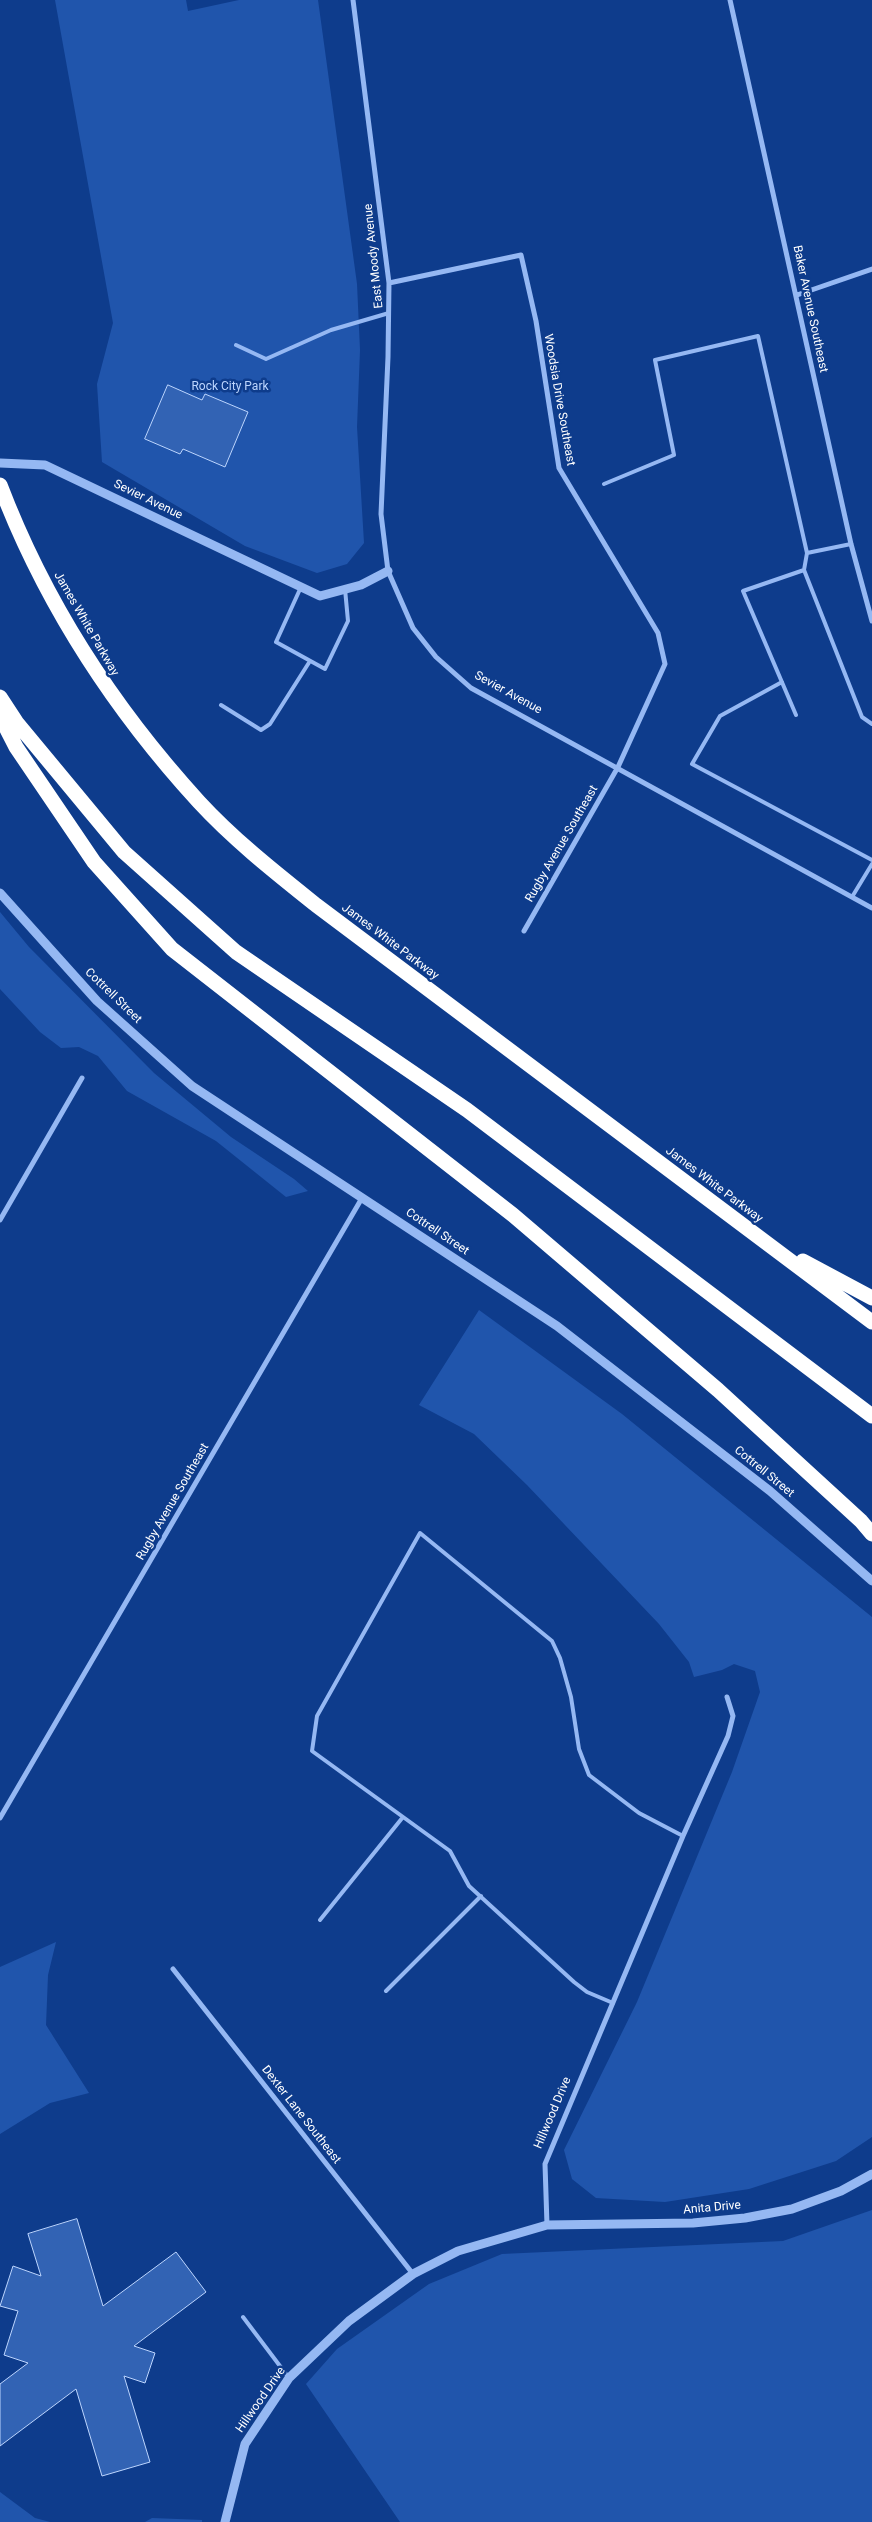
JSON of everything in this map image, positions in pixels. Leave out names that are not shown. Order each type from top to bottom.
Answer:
[{"type":"highway","name":"James White Parkway","points":[[0,485],[39,572],[84,656],[113,699],[200,803],[262,861],[316,905],[872,1322]]},
{"type":"highway","points":[[0,697],[17,723],[124,852],[236,952],[467,1110],[872,1416]]},
{"type":"highway","points":[[0,716],[16,747],[94,862],[172,949],[514,1215],[718,1390],[861,1521],[872,1534]]},
{"type":"highway","points":[[758,1237],[872,1298]]},
{"type":"street","name":"East Moody Avenue","points":[[353,0],[389,283],[381,514],[388,571]]},
{"type":"street","name":"Baker Avenue Southeast","points":[[730,0],[852,544],[872,621]]},
{"type":"street","name":"Woodsia Drive Southeast","points":[[389,283],[521,255],[536,321],[559,468],[658,633],[662,647],[665,664],[618,767]]},
{"type":"street","points":[[797,294],[872,269]]},
{"type":"street","name":"Sevier Avenue","points":[[0,463],[45,465],[320,596],[361,585],[388,571],[414,628],[450,671],[471,688],[872,908]]},
{"type":"street","name":"Rugby Avenue Southeast","points":[[524,931],[618,767]]},
{"type":"street","name":"Cottrell Street","points":[[0,893],[97,1001],[192,1086],[557,1326],[770,1491],[872,1581]]},
{"type":"street","points":[[0,1220],[82,1078]]},
{"type":"street","name":"Rugby Avenue Southeast","points":[[0,1818],[362,1197]]},
{"type":"street","name":"Hillwood Drive","points":[[225,2522],[245,2444],[289,2378],[349,2321],[413,2274],[458,2251],[547,2225],[545,2164],[683,1836],[728,1736],[733,1716],[727,1697]]},
{"type":"street","name":"Dexter Lane Southeast","points":[[173,1969],[413,2274]]},
{"type":"street","name":"Anita Drive","points":[[547,2225],[693,2223],[744,2218],[792,2209],[841,2191],[872,2174]]},
{"type":"lane","points":[[236,345],[266,359],[331,330],[389,312]]},
{"type":"lane","points":[[604,484],[674,455],[655,360],[758,336],[807,553],[804,570],[862,717],[872,724]]},
{"type":"lane","points":[[807,553],[852,544]]},
{"type":"lane","points":[[796,715],[742,591],[804,570]]},
{"type":"lane","points":[[301,588],[276,642],[325,669],[348,621],[345,589]]},
{"type":"lane","points":[[221,705],[261,730],[270,724],[310,661]]},
{"type":"lane","points":[[782,682],[720,716],[692,764],[872,860]]},
{"type":"lane","points":[[852,896],[872,864]]},
{"type":"lane","points":[[613,2003],[587,1992],[574,1982],[469,1886],[450,1851],[312,1751],[317,1716],[420,1533],[552,1641],[560,1658],[572,1697],[579,1749],[589,1775],[639,1813],[683,1836]]},
{"type":"lane","points":[[320,1920],[403,1817]]},
{"type":"lane","points":[[386,1991],[481,1896]]},
{"type":"lane","points":[[243,2316],[289,2378]]},
{"type":"green space","name":"Rock City Park","points":[[55,0],[186,0],[188,11],[239,0],[318,0],[357,284],[360,350],[357,427],[364,543],[347,564],[317,573],[245,546],[102,462],[97,384],[113,323]]},
{"type":"green space","points":[[0,912],[29,947],[154,1073],[231,1137],[294,1179],[308,1191],[286,1197],[216,1141],[127,1091],[98,1056],[79,1047],[61,1048],[40,1032],[0,989]]},
{"type":"green space","points":[[479,1310],[622,1414],[872,1617],[872,2137],[836,2161],[749,2189],[665,2202],[596,2198],[572,2179],[564,2150],[637,2002],[732,1772],[760,1692],[755,1671],[734,1664],[722,1670],[694,1677],[689,1662],[659,1624],[527,1485],[474,1434],[419,1405]]},
{"type":"green space","points":[[56,1942],[48,1975],[46,2025],[89,2093],[50,2103],[0,2134],[0,1967]]},
{"type":"green space","points":[[872,2210],[872,2522],[400,2522],[306,2384],[337,2349],[429,2284],[502,2254],[783,2241]]},
{"type":"green space","points":[[0,2492],[35,2518],[50,2522],[0,2522]]},
{"type":"green space","points":[[152,2518],[202,2520],[202,2522],[145,2522]]},
{"type":"building","points":[[168,385],[202,400],[205,394],[248,412],[225,467],[183,449],[180,454],[145,439]]},
{"type":"building","points":[[77,2219],[103,2306],[176,2252],[206,2292],[134,2346],[155,2353],[145,2383],[124,2376],[150,2462],[102,2476],[76,2389],[0,2446],[0,2384],[28,2363],[4,2355],[18,2311],[0,2306],[13,2266],[41,2276],[28,2234]]}]
